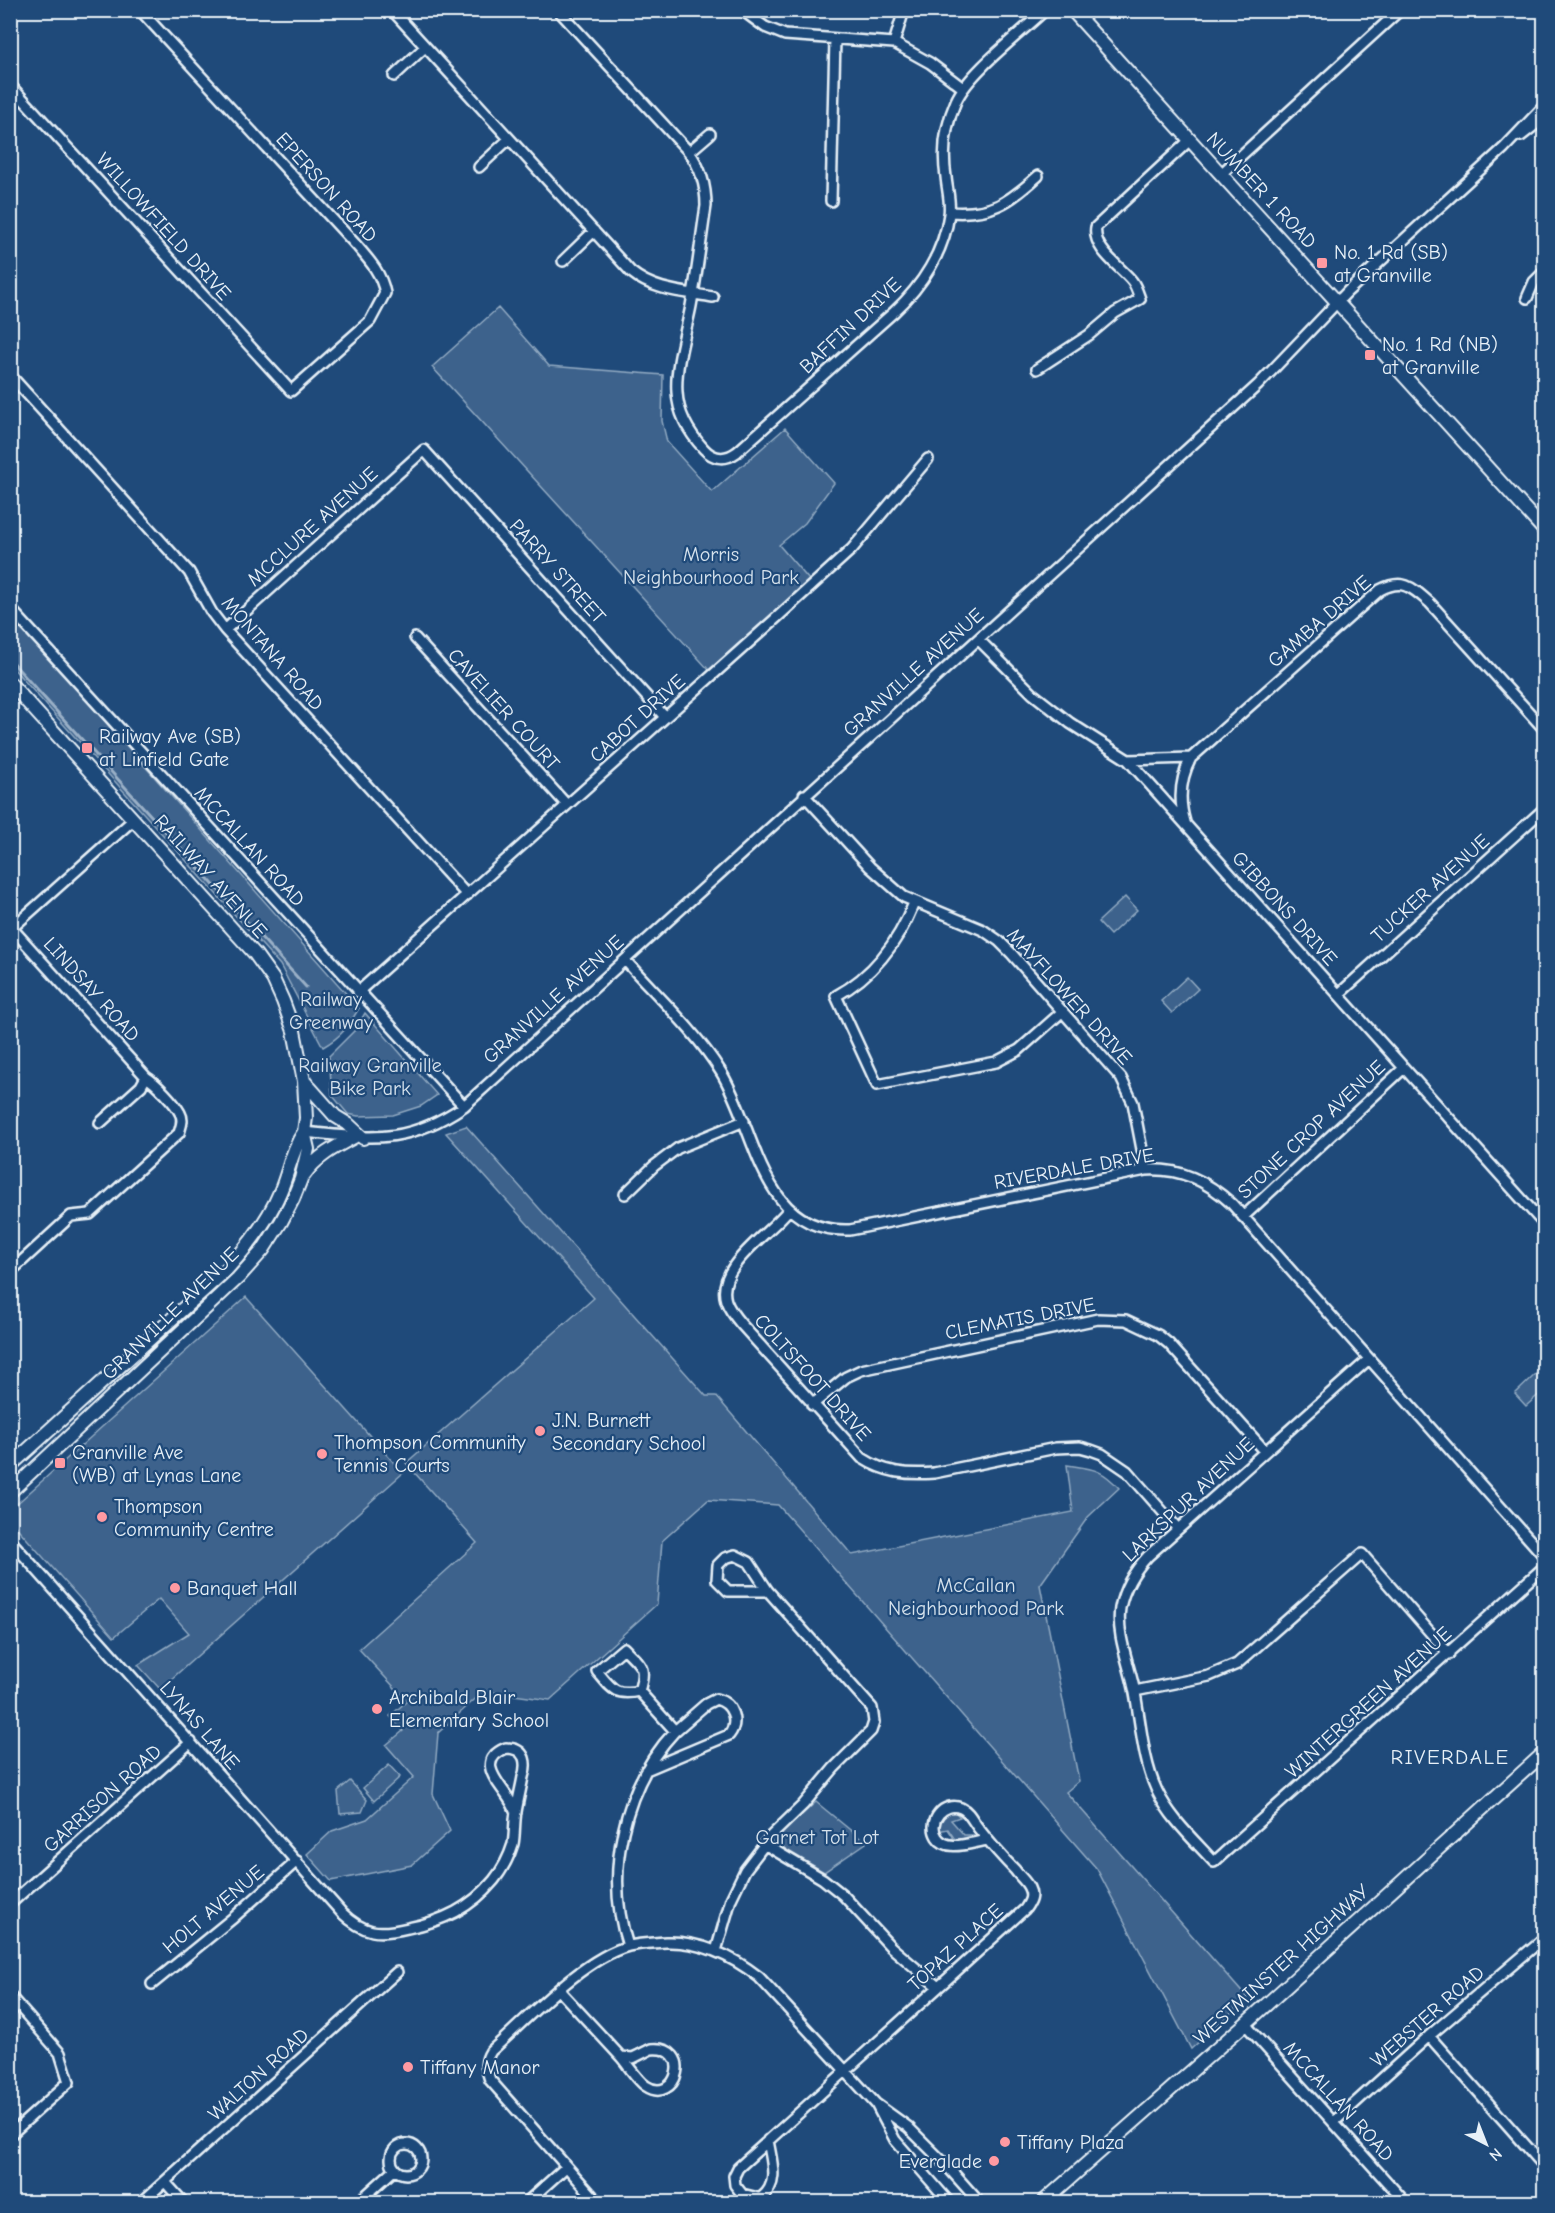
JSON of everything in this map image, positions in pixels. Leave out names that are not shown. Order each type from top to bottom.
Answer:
[{"type":"main road","name":"NUMBER 1 ROAD","points":[[1072,10],[1545,530]]},
{"type":"main road","name":"RAILWAY AVENUE","points":[[10,683],[255,954],[273,979],[294,1031],[304,1081],[306,1118],[304,1132]]},
{"type":"main road","points":[[301,1179],[326,1152],[358,1137],[348,1124],[335,1116],[304,1081]]},
{"type":"main road","name":"GRANVILLE AVENUE","points":[[10,1492],[238,1278],[263,1250],[281,1222],[301,1179],[308,1149],[304,1132]]},
{"type":"main road","name":"GRANVILLE AVENUE","points":[[10,1466],[228,1268],[252,1241],[281,1191],[295,1145],[304,1132]]},
{"type":"main road","name":"WESTMINSTER HIGHWAY","points":[[1043,2202],[1245,2024],[1545,1753]]},
{"type":"street","name":"EPERSON ROAD","points":[[140,10],[357,246],[376,269],[383,282],[385,293],[370,321],[291,391]]},
{"type":"street","points":[[392,10],[621,261],[641,280],[665,289],[713,297]]},
{"type":"street","points":[[558,10],[689,152],[701,173],[706,193],[693,294]]},
{"type":"street","points":[[742,10],[753,20],[776,33],[801,37],[894,43],[930,63],[963,88]]},
{"type":"street","points":[[894,43],[904,10]]},
{"type":"street","name":"BAFFIN DRIVE","points":[[693,294],[677,378],[679,407],[690,430],[702,447],[712,456],[724,458],[737,452],[906,300],[928,272],[937,253],[950,212],[944,148],[950,116],[963,88],[1045,10]]},
{"type":"street","points":[[1221,174],[1400,10]]},
{"type":"street","points":[[831,201],[836,39]]},
{"type":"street","points":[[393,76],[425,47]]},
{"type":"street","name":"WILLOWFIELD DRIVE","points":[[10,85],[291,391]]},
{"type":"street","name":"GRANVILLE AVENUE","points":[[304,1132],[358,1137],[391,1137],[410,1134],[431,1126],[464,1106],[1258,385],[1382,259],[1504,148],[1545,106]]},
{"type":"street","name":"GRANVILLE AVENUE","points":[[1504,148],[1545,118]]},
{"type":"street","points":[[689,152],[710,134]]},
{"type":"street","points":[[479,167],[508,138]]},
{"type":"street","points":[[1037,369],[1089,335],[1115,313],[1140,299],[1135,284],[1098,244],[1095,235],[1096,226],[1190,140]]},
{"type":"street","points":[[950,212],[969,213],[995,208],[1020,192],[1038,176]]},
{"type":"street","points":[[563,261],[594,231]]},
{"type":"street","points":[[1527,298],[1534,282],[1545,272]]},
{"type":"street","name":"MONTANA ROAD","points":[[10,375],[189,572],[212,613],[225,630],[467,895]]},
{"type":"street","name":"MCCLURE AVENUE","points":[[225,630],[424,450]]},
{"type":"street","name":"PARRY STREET","points":[[424,450],[665,717]]},
{"type":"street","name":"CABOT DRIVE","points":[[358,992],[852,549],[928,459]]},
{"type":"street","name":"GAMBA DRIVE","points":[[1186,826],[1180,787],[1191,758],[1380,591],[1390,585],[1400,584],[1416,591],[1430,603],[1545,729]]},
{"type":"street","name":"MCCALLAN ROAD","points":[[10,608],[464,1106]]},
{"type":"street","name":"CAVELIER COURT","points":[[415,638],[567,805]]},
{"type":"street","name":"GIBBONS DRIVE","points":[[979,640],[1033,694],[1070,723],[1128,760],[1545,1224]]},
{"type":"street","points":[[1128,760],[1191,758]]},
{"type":"street","name":"MAYFLOWER DRIVE","points":[[804,795],[876,873],[904,897],[914,903],[971,924],[999,941],[1063,1011],[1114,1068],[1127,1089],[1133,1103],[1146,1170]]},
{"type":"street","name":"TUCKER AVENUE","points":[[1339,994],[1545,809]]},
{"type":"street","points":[[11,927],[133,820]]},
{"type":"street","points":[[914,903],[896,938],[879,963],[836,996],[877,1086],[996,1062],[1019,1050],[1063,1011]]},
{"type":"street","name":"LINDSAY ROAD","points":[[10,1272],[70,1216],[90,1214],[179,1133],[182,1124],[181,1114],[153,1081],[146,1077],[11,927]]},
{"type":"street","name":"RIVERDALE DRIVE","points":[[625,960],[703,1047],[722,1073],[772,1188],[789,1209],[809,1223],[832,1229],[850,1230],[1146,1170],[1175,1171],[1200,1180],[1222,1195],[1243,1216],[1545,1556]]},
{"type":"street","name":"STONE CROP AVENUE","points":[[1243,1216],[1404,1068]]},
{"type":"street","points":[[100,1123],[141,1086],[146,1077]]},
{"type":"street","points":[[625,1194],[672,1152],[744,1121]]},
{"type":"street","name":"COLTSFOOT DRIVE","points":[[789,1209],[728,1273],[724,1292],[731,1310],[741,1324],[862,1458],[874,1466],[914,1475],[1056,1448],[1080,1447],[1102,1454],[1127,1471],[1178,1529]]},
{"type":"street","name":"CLEMATIS DRIVE","points":[[812,1405],[846,1377],[880,1365],[1098,1319],[1117,1318],[1148,1329],[1169,1344],[1265,1451]]},
{"type":"street","name":"LARKSPUR AVENUE","points":[[1214,1862],[1176,1820],[1157,1791],[1148,1764],[1122,1637],[1120,1610],[1123,1598],[1130,1580],[1140,1565],[1369,1359]]},
{"type":"street","name":"LYNAS LANE","points":[[10,1540],[342,1913],[358,1928],[395,1931],[452,1915],[470,1903],[495,1878],[507,1859],[513,1845],[516,1813]]},
{"type":"street","points":[[1135,1692],[1209,1676],[1237,1664],[1362,1554],[1449,1653]]},
{"type":"street","points":[[716,1951],[731,1899],[745,1870],[764,1844],[811,1797],[834,1768],[867,1737],[874,1722],[872,1708],[768,1591],[749,1562],[741,1556],[725,1558],[718,1565],[717,1580],[728,1591],[768,1591]]},
{"type":"street","name":"WINTERGREEN AVENUE","points":[[1214,1862],[1545,1567]]},
{"type":"street","points":[[624,1648],[641,1666],[644,1676],[639,1691],[626,1694],[615,1692],[597,1671],[624,1648]]},
{"type":"street","points":[[639,1691],[675,1731]]},
{"type":"street","points":[[628,1946],[619,1909],[618,1861],[624,1828],[646,1770],[658,1750],[675,1731],[706,1704],[716,1699],[725,1702],[731,1708],[735,1725],[729,1735],[646,1770]]},
{"type":"street","name":"GARRISON ROAD","points":[[12,1898],[191,1742]]},
{"type":"street","points":[[506,1748],[520,1752],[525,1763],[516,1813],[513,1803],[496,1781],[490,1767],[492,1758],[506,1748]]},
{"type":"street","points":[[949,1807],[964,1809],[988,1840],[954,1847],[948,1846],[935,1834],[936,1817],[949,1807]]},
{"type":"street","name":"TOPAZ PLACE","points":[[768,2140],[774,2179],[771,2187],[762,2197],[749,2197],[742,2194],[735,2185],[734,2176],[738,2168],[768,2140],[1030,1903],[1032,1897],[1026,1883],[988,1840]]},
{"type":"street","points":[[764,1844],[823,1878],[891,1947],[938,1987]]},
{"type":"street","name":"HOLT AVENUE","points":[[152,1984],[233,1918],[297,1861]]},
{"type":"street","points":[[598,2202],[490,2080],[485,2066],[491,2051],[592,1963],[628,1946],[681,1942],[716,1951],[737,1961],[759,1977],[876,2104],[908,2127],[947,2166],[978,2202]]},
{"type":"street","name":"WEBSTER ROAD","points":[[1334,2121],[1429,2036],[1542,1945]]},
{"type":"street","name":"WALTON ROAD","points":[[142,2202],[397,1972]]},
{"type":"street","points":[[559,1990],[641,2082],[652,2089],[665,2088],[670,2085],[677,2073],[675,2060],[665,2050],[651,2049],[633,2058],[621,2058]]},
{"type":"street","points":[[10,1996],[60,2053],[69,2082],[10,2135]]},
{"type":"street","name":"MCCALLAN ROAD","points":[[1245,2024],[1405,2202]]},
{"type":"street","points":[[1429,2036],[1545,2166]]},
{"type":"street","points":[[876,2104],[895,2140],[949,2202]]},
{"type":"street","points":[[526,2202],[566,2167]]},
{"type":"street","points":[[366,2202],[364,2197],[394,2170]]},
{"type":"street","points":[[165,2182],[183,2202]]},
{"type":"green space","name":"Morris Neighbourhood Park","points":[[498,308],[549,366],[663,375],[662,421],[667,442],[712,492],[785,428],[834,483],[805,523],[779,545],[810,581],[709,670],[432,367]]},
{"type":"green space","name":"Railway Greenway","points":[[10,614],[359,1008],[348,1026],[335,1039],[323,1047],[280,965],[11,666]]},
{"type":"green space","points":[[1125,897],[1137,910],[1110,935],[1098,922]]},
{"type":"green space","points":[[1187,977],[1198,989],[1172,1013],[1161,1001]]},
{"type":"green space","name":"Railway Granville Bike Park","points":[[365,1013],[437,1095],[421,1106],[393,1115],[348,1114],[332,1095],[329,1056],[355,1030]]},
{"type":"green space","name":"McCallan Neighbourhood Park","points":[[466,1126],[706,1396],[716,1396],[852,1555],[1073,1512],[1067,1465],[1096,1470],[1119,1488],[1088,1517],[1040,1585],[1079,1781],[1066,1792],[1247,1998],[1191,2049],[1097,1869],[778,1505],[708,1500],[662,1541],[657,1604],[550,1700],[484,1691],[438,1733],[433,1794],[450,1831],[412,1865],[331,1881],[307,1854],[332,1831],[367,1819],[414,1777],[386,1745],[403,1731],[390,1716],[407,1701],[359,1649],[477,1543],[406,1463],[594,1298],[446,1133]]},
{"type":"green space","points":[[246,1297],[403,1473],[160,1689],[138,1665],[189,1633],[159,1599],[114,1637],[11,1521],[11,1509]]},
{"type":"green space","points":[[1540,1370],[1544,1375],[1544,1390],[1526,1406],[1515,1394]]},
{"type":"green space","points":[[389,1765],[400,1777],[374,1801],[363,1788]]},
{"type":"green space","points":[[350,1781],[367,1800],[362,1812],[340,1814],[338,1791]]},
{"type":"green space","name":"Garnet Tot Lot","points":[[816,1802],[866,1843],[824,1872],[785,1849],[778,1840],[779,1835]]},
{"type":"green space","points":[[954,1811],[960,1817],[951,1820],[964,1835],[974,1835],[952,1842],[944,1840],[954,1838],[948,1829],[937,1831],[941,1817]]},
{"type":"waterway","points":[[10,660],[306,987]]},
{"type":"place","name":"No. 1 Rd (SB) at Granville","points":[[1322,263]]},
{"type":"place","name":"No. 1 Rd (NB) at Granville","points":[[1370,355]]},
{"type":"place","name":"Railway Ave (SB) at Linfield Gate","points":[[87,748]]},
{"type":"place","name":"J.N. Burnett Secondary School","points":[[540,1431]]},
{"type":"place","name":"Thompson Community Tennis Courts","points":[[322,1454]]},
{"type":"place","name":"Granville Ave (WB) at Lynas Lane","points":[[60,1463]]},
{"type":"place","name":"Thompson Community Centre","points":[[102,1517]]},
{"type":"place","name":"Banquet Hall","points":[[175,1588]]},
{"type":"place","name":"Archibald Blair Elementary School","points":[[377,1709]]},
{"type":"place","name":"Tiffany Manor","points":[[408,2067]]},
{"type":"place","name":"Tiffany Plaza","points":[[1005,2142]]},
{"type":"place","name":"Everglade","points":[[994,2161]]},
{"type":"district","name":"RIVERDALE","points":[[1450,1757]]}]
